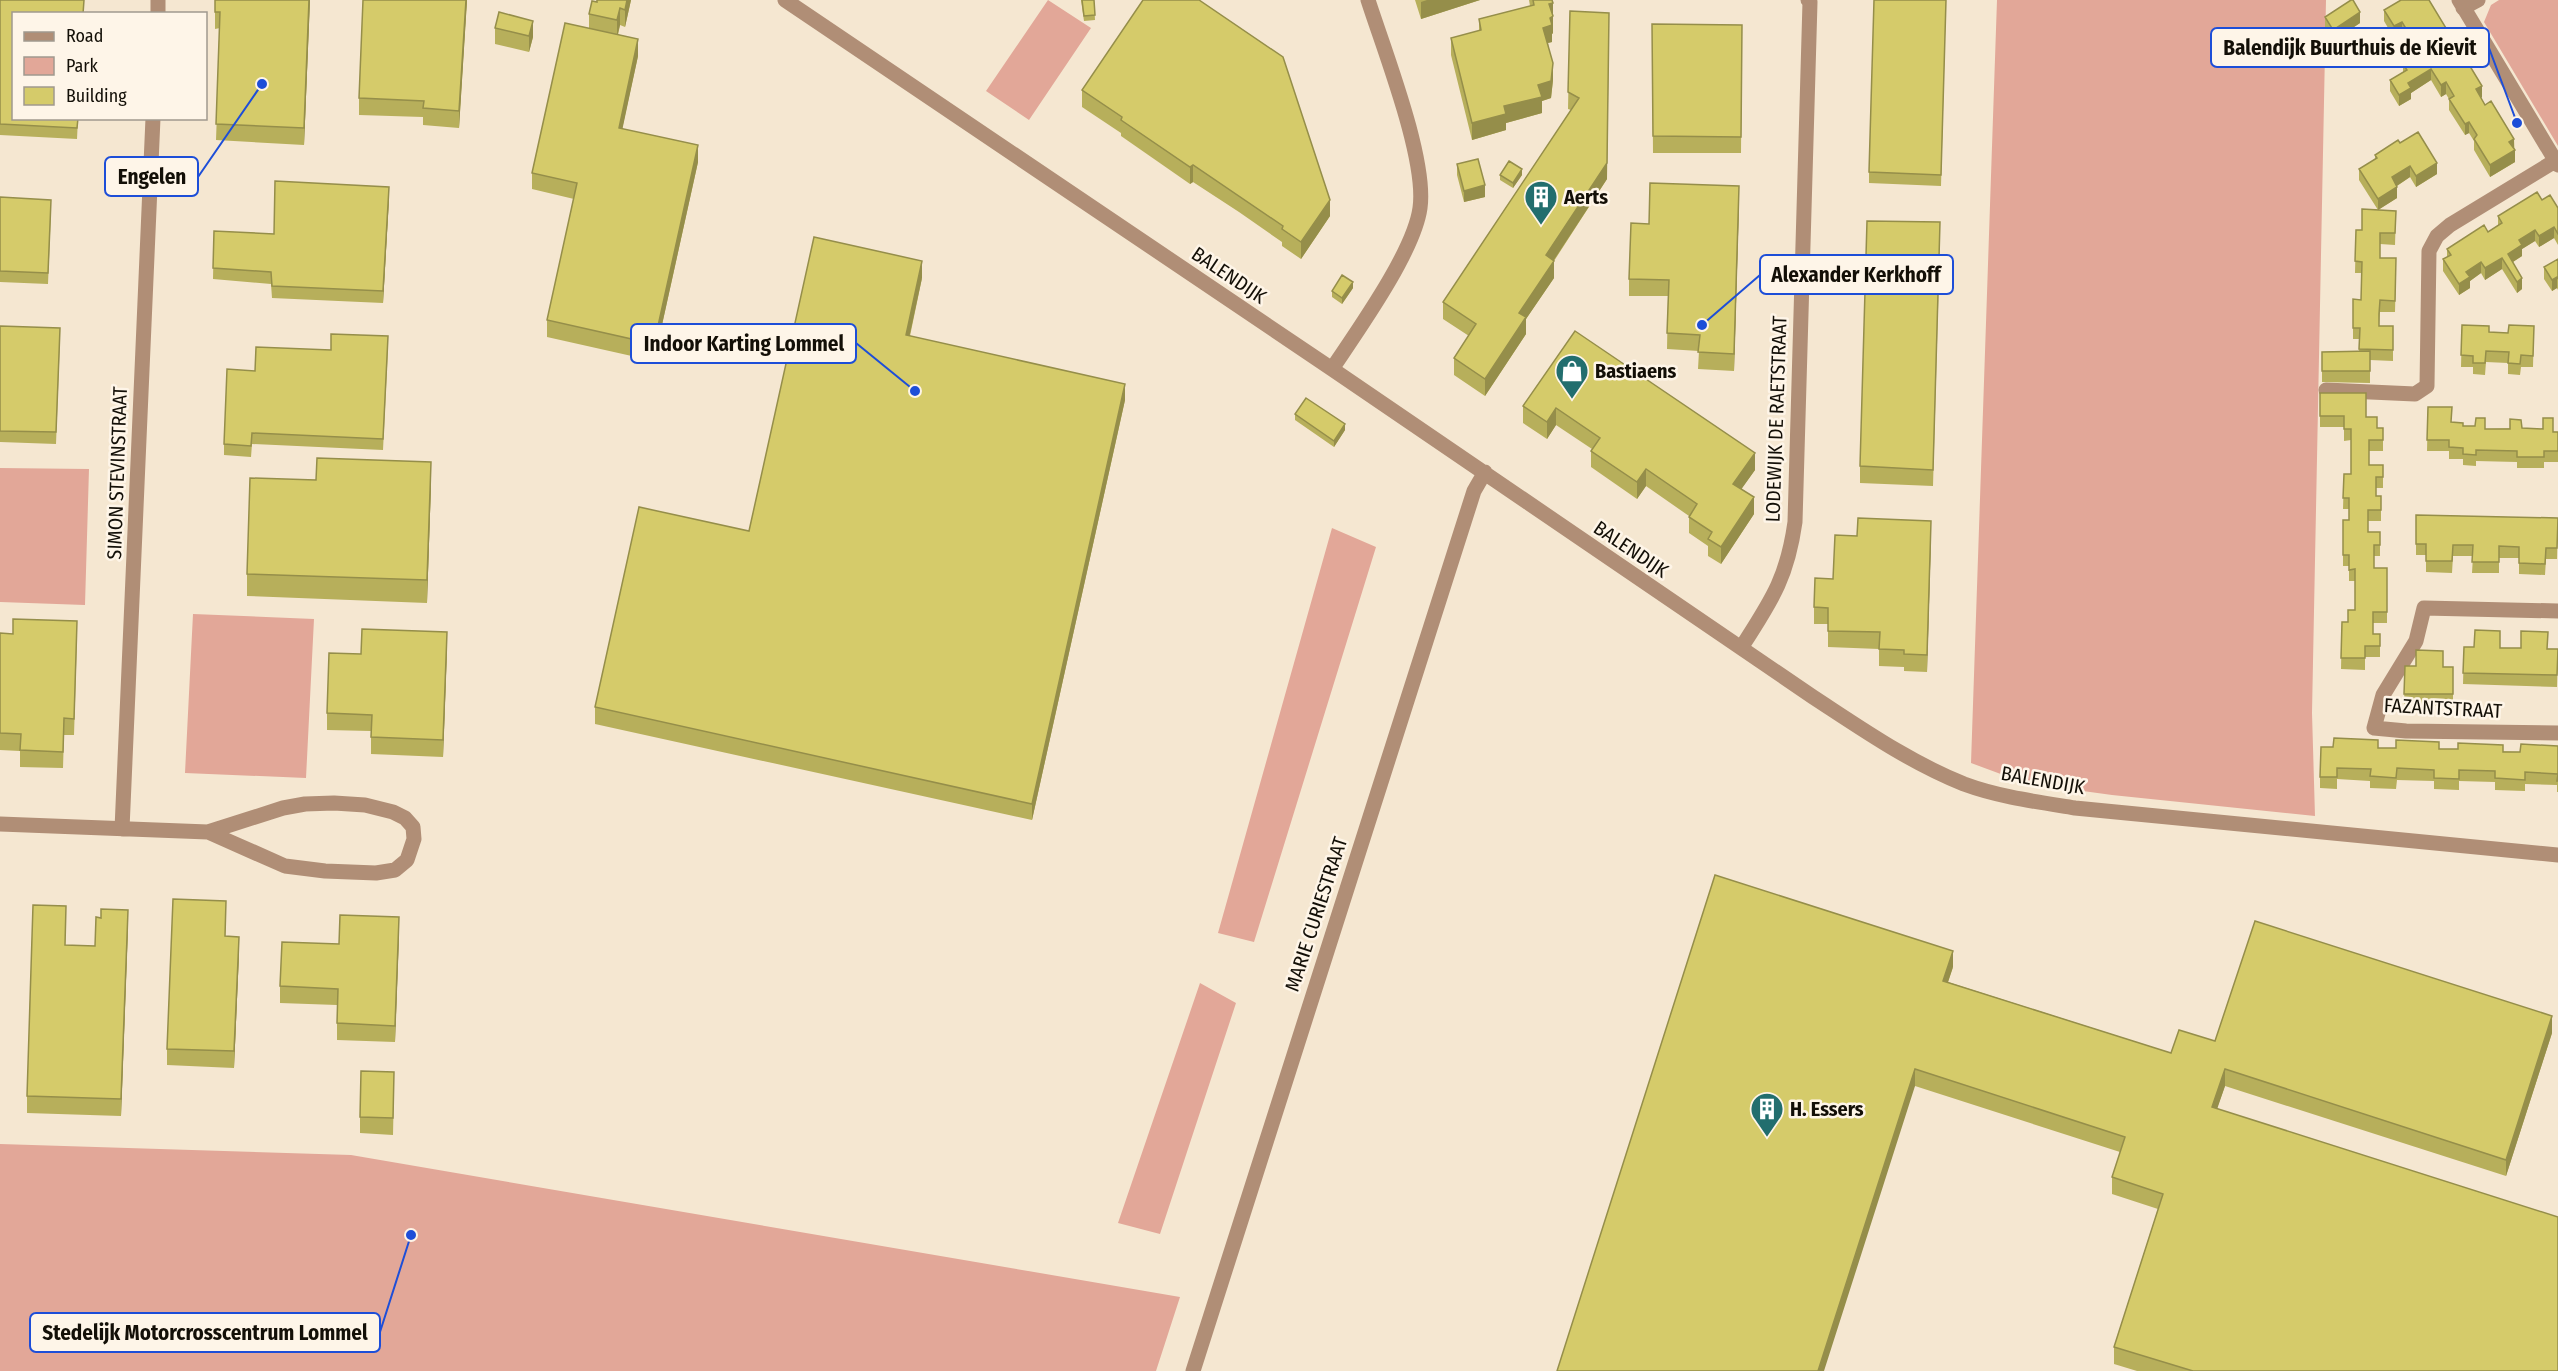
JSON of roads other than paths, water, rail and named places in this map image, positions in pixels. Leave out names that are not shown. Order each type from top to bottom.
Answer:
[{"type":"street","name":"BALENDIJK","points":[[785,0],[1892,749],[1965,784],[1997,794],[2075,808],[2558,855]]},
{"type":"street","points":[[1332,369],[1412,236],[1420,208],[1415,153],[1368,0]]},
{"type":"street","name":"LODEWIJK DE RAETSTRAAT","points":[[1740,648],[1783,578],[1791,551],[1795,522],[1810,2],[1808,0]]},
{"type":"street","points":[[2326,390],[2415,394],[2427,386],[2427,272],[2429,251],[2437,236],[2450,225],[2557,163],[2461,4],[2478,0]]},
{"type":"street","name":"SIMON STEVINSTRAAT","points":[[122,829],[153,120]]},
{"type":"street","name":"MARIE CURIESTRAAT","points":[[1193,1371],[1474,492],[1485,472]]},
{"type":"street","name":"FAZANTSTRAAT","points":[[2558,611],[2424,608],[2415,641],[2383,695],[2374,728],[2406,731],[2558,733]]},
{"type":"street","points":[[0,824],[208,832],[283,808],[305,804],[334,803],[365,805],[393,812],[405,818],[413,827],[414,839],[407,860],[395,870],[376,873],[325,871],[285,866],[208,832]]},
{"type":"place","name":"Engelen","points":[[262,84]]},
{"type":"place","name":"Balendijk Buurthuis de Kievit","points":[[2517,123]]},
{"type":"place","name":"Aerts","points":[[1541,226]]},
{"type":"place","name":"Alexander Kerkhoff","points":[[1702,325]]},
{"type":"place","name":"Indoor Karting Lommel","points":[[915,391]]},
{"type":"place","name":"Bastiaens","points":[[1572,400]]},
{"type":"place","name":"H. Essers","points":[[1767,1138]]},
{"type":"place","name":"Stedelijk Motorcrosscentrum Lommel","points":[[411,1235]]}]
